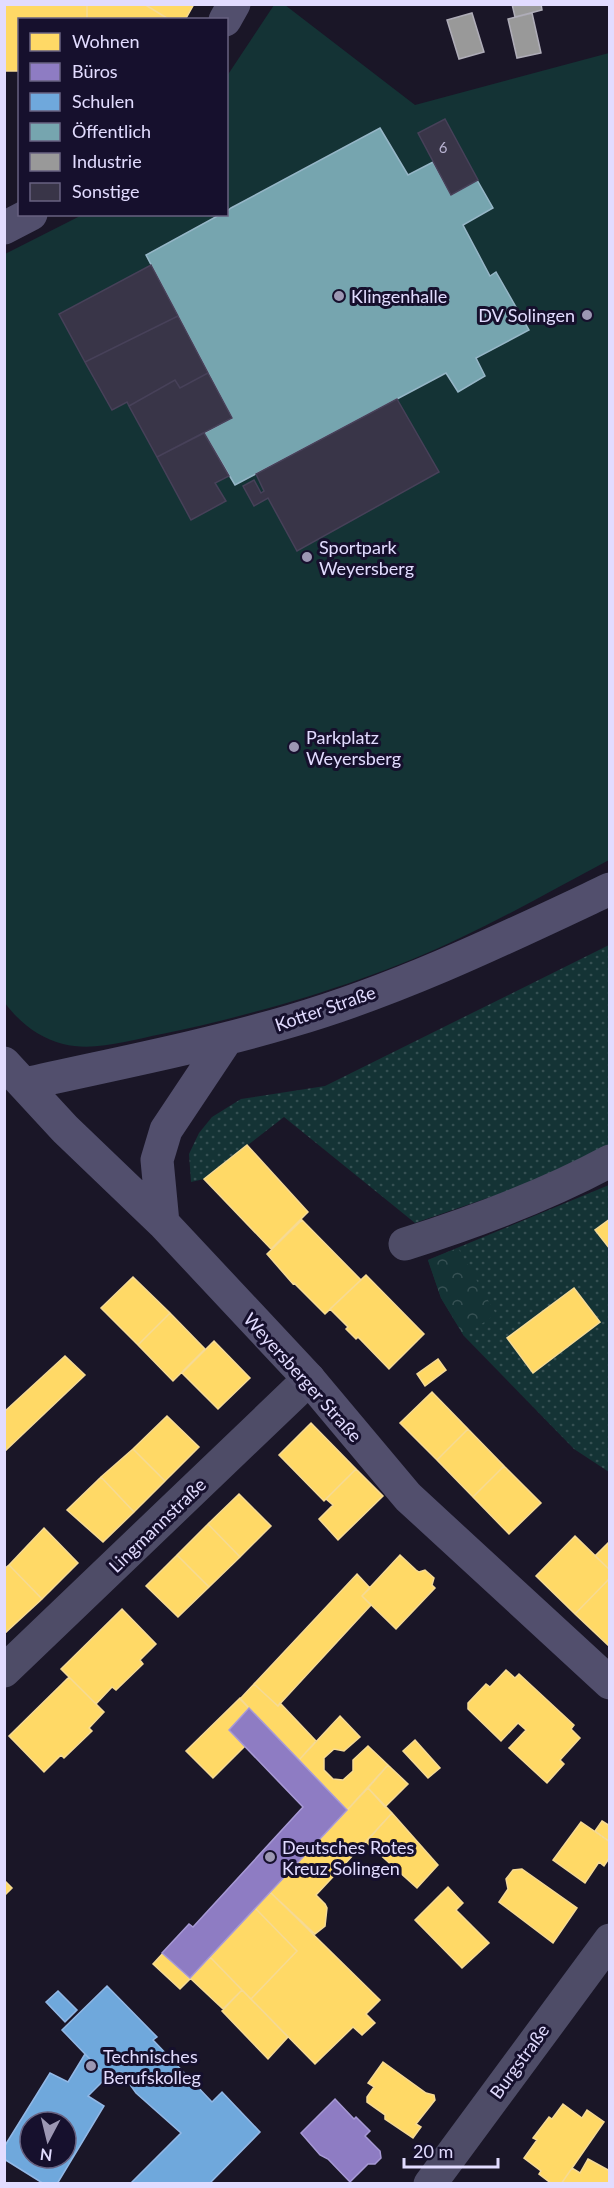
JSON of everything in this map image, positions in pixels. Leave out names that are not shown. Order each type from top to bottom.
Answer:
[{"type":"street","points":[[226,18],[234,4]]},
{"type":"street","points":[[4,228],[27,216]]},
{"type":"street","name":"Kotter Straße","points":[[11,1079],[226,1040],[293,1021],[386,988],[513,935],[609,889]]},
{"type":"street","points":[[163,1223],[157,1160],[166,1130],[226,1040]]},
{"type":"street","name":"Weyersberger Straße","points":[[11,1079],[163,1223],[309,1379],[408,1497],[609,1683]]},
{"type":"street","points":[[405,1244],[536,1196],[609,1161]]},
{"type":"street","name":"Lingmannstraße","points":[[4,1671],[309,1379]]},
{"type":"street","name":"Burgstraße","points":[[430,2184],[609,1940]]},
{"type":"green space","name":"Sportpark Weyersberg","points":[[274,5],[285,5],[415,105],[609,53],[609,860],[460,938],[426,954],[352,982],[314,995],[199,1026],[100,1046],[75,1046],[46,1038],[17,1017],[5,1003],[5,254],[80,216],[228,216],[228,74]]},
{"type":"green space","points":[[609,945],[609,1145],[522,1186],[415,1223],[284,1117],[204,1179],[191,1182],[189,1154],[199,1133],[212,1117],[241,1099],[325,1086]]},
{"type":"green space","points":[[609,1185],[609,1472],[574,1449],[464,1336],[441,1298],[428,1260]]},
{"type":"green space","points":[[458,1248],[496,1314],[464,1336],[441,1298],[428,1260]]},
{"type":"building: Wohnen","points":[[4,4],[87,4],[87,18],[18,18],[18,71],[4,71]]},
{"type":"building: Wohnen","points":[[87,4],[144,4],[167,18],[87,18]]},
{"type":"building: Wohnen","points":[[144,4],[194,4],[186,18],[167,18]]},
{"type":"building: Wohnen","points":[[247,1145],[308,1212],[271,1249],[204,1179]]},
{"type":"building: Wohnen","points":[[610,1219],[610,1249],[595,1230]]},
{"type":"building: Wohnen","points":[[302,1220],[361,1280],[325,1314],[293,1284],[267,1254]]},
{"type":"building: Wohnen","points":[[366,1275],[424,1334],[389,1369],[358,1337],[356,1339],[346,1329],[348,1327],[330,1309]]},
{"type":"building: Wohnen","points":[[133,1277],[170,1313],[138,1345],[101,1308]]},
{"type":"building: Wohnen","points":[[574,1288],[600,1322],[533,1373],[507,1338]]},
{"type":"building: Wohnen","points":[[170,1313],[205,1349],[173,1381],[138,1345]]},
{"type":"building: Wohnen","points":[[214,1341],[250,1378],[218,1409],[182,1373]]},
{"type":"building: Wohnen","points":[[65,1356],[85,1375],[4,1452],[4,1412]]},
{"type":"building: Wohnen","points":[[438,1359],[446,1370],[425,1386],[417,1374]]},
{"type":"building: Wohnen","points":[[432,1392],[468,1429],[437,1460],[400,1423]]},
{"type":"building: Wohnen","points":[[167,1416],[199,1447],[165,1481],[133,1449]]},
{"type":"building: Wohnen","points":[[311,1423],[356,1469],[324,1501],[279,1455]]},
{"type":"building: Wohnen","points":[[468,1429],[504,1466],[473,1497],[437,1460]]},
{"type":"building: Wohnen","points":[[133,1449],[165,1481],[134,1512],[101,1477]]},
{"type":"building: Wohnen","points":[[504,1466],[541,1503],[509,1534],[473,1497]]},
{"type":"building: Wohnen","points":[[356,1469],[383,1496],[338,1540],[319,1519],[333,1505],[326,1499]]},
{"type":"building: Wohnen","points":[[101,1477],[134,1512],[103,1542],[67,1510]]},
{"type":"building: Wohnen","points":[[239,1494],[271,1526],[240,1557],[208,1524]]},
{"type":"building: Wohnen","points":[[208,1524],[240,1557],[209,1587],[177,1555]]},
{"type":"building: Wohnen","points":[[44,1528],[78,1563],[42,1599],[9,1565]]},
{"type":"building: Wohnen","points":[[575,1536],[610,1570],[610,1578],[575,1614],[536,1576]]},
{"type":"building: Wohnen","points":[[610,1541],[610,1570],[595,1556]]},
{"type":"building: Wohnen","points":[[177,1555],[209,1587],[178,1617],[146,1586]]},
{"type":"building: Wohnen","points":[[400,1555],[416,1570],[419,1572],[425,1570],[434,1578],[432,1585],[435,1588],[396,1629],[362,1596]]},
{"type":"building: Wohnen","points":[[9,1565],[42,1599],[4,1634],[4,1569]]},
{"type":"building: Wohnen","points":[[357,1574],[370,1588],[362,1596],[371,1605],[278,1706],[254,1684]]},
{"type":"building: Wohnen","points":[[610,1578],[610,1647],[575,1614]]},
{"type":"building: Wohnen","points":[[122,1609],[156,1644],[140,1660],[143,1664],[116,1690],[112,1687],[96,1704],[61,1669]]},
{"type":"building: Wohnen","points":[[506,1670],[515,1678],[519,1674],[574,1725],[571,1729],[580,1738],[560,1760],[564,1764],[547,1783],[509,1748],[526,1730],[518,1723],[501,1741],[468,1709],[468,1703],[486,1684],[490,1687]]},
{"type":"building: Wohnen","points":[[69,1677],[104,1712],[89,1728],[92,1731],[64,1758],[61,1755],[44,1772],[9,1736]]},
{"type":"building: Wohnen","points":[[254,1684],[278,1706],[280,1703],[316,1741],[299,1760],[240,1699]]},
{"type":"building: Wohnen","points":[[240,1698],[249,1708],[229,1730],[245,1746],[213,1778],[186,1751]]},
{"type":"building: Wohnen","points":[[340,1716],[360,1737],[344,1751],[334,1749],[324,1758],[324,1770],[333,1779],[343,1780],[353,1771],[353,1760],[368,1746],[388,1765],[347,1810],[299,1760]]},
{"type":"building: Wohnen","points":[[415,1740],[440,1768],[428,1778],[403,1751]]},
{"type":"building: Wohnen","points":[[388,1765],[408,1784],[385,1807],[368,1788]]},
{"type":"building: Wohnen","points":[[368,1788],[392,1813],[344,1865],[319,1840]]},
{"type":"building: Wohnen","points":[[392,1813],[438,1865],[417,1888],[366,1842]]},
{"type":"building: Wohnen","points":[[602,1821],[610,1826],[610,1842],[595,1831]]},
{"type":"building: Wohnen","points":[[581,1822],[610,1842],[610,1857],[604,1866],[599,1862],[585,1883],[553,1860]]},
{"type":"building: Wohnen","points":[[319,1840],[344,1865],[316,1895],[327,1908],[325,1926],[315,1934],[270,1892]]},
{"type":"building: Wohnen","points":[[522,1869],[577,1908],[553,1943],[499,1902],[508,1889],[506,1879],[513,1870]]},
{"type":"building: Wohnen","points":[[4,1880],[12,1888],[4,1896]]},
{"type":"building: Wohnen","points":[[448,1887],[463,1903],[456,1910],[489,1943],[462,1968],[415,1920]]},
{"type":"building: Wohnen","points":[[270,1892],[380,2000],[366,2014],[375,2023],[362,2035],[353,2027],[315,2064],[251,1999],[297,1951],[255,1908]]},
{"type":"building: Wohnen","points":[[255,1908],[297,1951],[251,1999],[210,1957]]},
{"type":"building: Wohnen","points":[[163,1953],[190,1979],[180,1989],[153,1964]]},
{"type":"building: Wohnen","points":[[210,1957],[242,1990],[223,2009],[190,1978]]},
{"type":"building: Wohnen","points":[[242,1990],[288,2037],[268,2059],[222,2011]]},
{"type":"building: Wohnen","points":[[383,2062],[426,2093],[434,2095],[435,2100],[416,2124],[421,2127],[413,2138],[385,2119],[385,2115],[367,2102],[367,2097],[374,2087],[368,2083]]},
{"type":"building: Wohnen","points":[[563,2104],[582,2118],[587,2110],[604,2122],[561,2184],[552,2184],[539,2174],[541,2171],[524,2158],[537,2140],[533,2138],[549,2117],[552,2119]]},
{"type":"building: Wohnen","points":[[588,2159],[610,2171],[610,2184],[561,2184],[572,2168],[580,2173]]},
{"type":"building: Büros","points":[[249,1708],[347,1810],[190,1978],[162,1953],[189,1924],[193,1927],[303,1807],[229,1730]]},
{"type":"building: Büros","points":[[335,2099],[354,2119],[356,2117],[370,2131],[365,2136],[380,2151],[381,2158],[375,2164],[368,2164],[350,2182],[328,2159],[320,2155],[301,2133]]},
{"type":"building: Schulen","points":[[107,1986],[157,2037],[153,2040],[212,2102],[222,2092],[260,2132],[209,2184],[130,2184],[181,2133],[136,2093],[121,2072],[111,2081],[62,2030]]},
{"type":"building: Schulen","points":[[58,1991],[77,2010],[65,2022],[46,2002]]},
{"type":"building: Schulen","points":[[85,2054],[107,2077],[88,2096],[104,2106],[78,2149],[78,2110],[27,2110],[50,2073],[68,2082]]},
{"type":"building: Schulen","points":[[18,2124],[18,2168],[4,2159],[4,2147]]},
{"type":"building: Schulen","points":[[22,2170],[65,2170],[57,2184],[44,2184]]},
{"type":"building: Öffentlich","name":"Klingenhalle","points":[[380,128],[408,175],[433,162],[451,195],[477,180],[493,208],[463,225],[490,276],[496,272],[529,330],[476,358],[485,376],[458,392],[446,373],[235,485],[204,433],[232,418],[146,255],[217,216],[228,216],[228,210]]},
{"type":"building: Industrie","points":[[512,4],[541,4],[542,10],[515,17]]},
{"type":"building: Industrie","points":[[472,13],[484,52],[459,59],[447,20]]},
{"type":"building: Industrie","points":[[532,13],[541,53],[517,58],[508,19]]},
{"type":"building: Sonstige","points":[[445,119],[478,180],[451,195],[418,133]]},
{"type":"building: Sonstige","points":[[151,265],[178,316],[85,362],[59,314]]},
{"type":"building: Sonstige","points":[[178,316],[208,373],[180,388],[175,380],[129,406],[127,402],[112,410],[85,362]]},
{"type":"building: Sonstige","points":[[208,373],[232,418],[157,457],[129,406],[175,380],[180,388]]},
{"type":"building: Sonstige","points":[[397,399],[439,472],[297,551],[268,498],[254,506],[243,486],[254,480],[261,493],[264,491],[256,474]]},
{"type":"building: Sonstige","points":[[204,433],[229,476],[215,483],[226,501],[191,520],[157,457]]},
{"type":"place","name":"Klingenhalle","points":[[339,296]]},
{"type":"place","name":"DV Solingen","points":[[587,315]]},
{"type":"place","name":"Sportpark Weyersberg","points":[[307,557]]},
{"type":"place","name":"Parkplatz Weyersberg","points":[[294,747]]},
{"type":"place","name":"Deutsches Rotes Kreuz Solingen","points":[[270,1857]]},
{"type":"place","name":"Technisches Berufskolleg","points":[[91,2066]]}]
